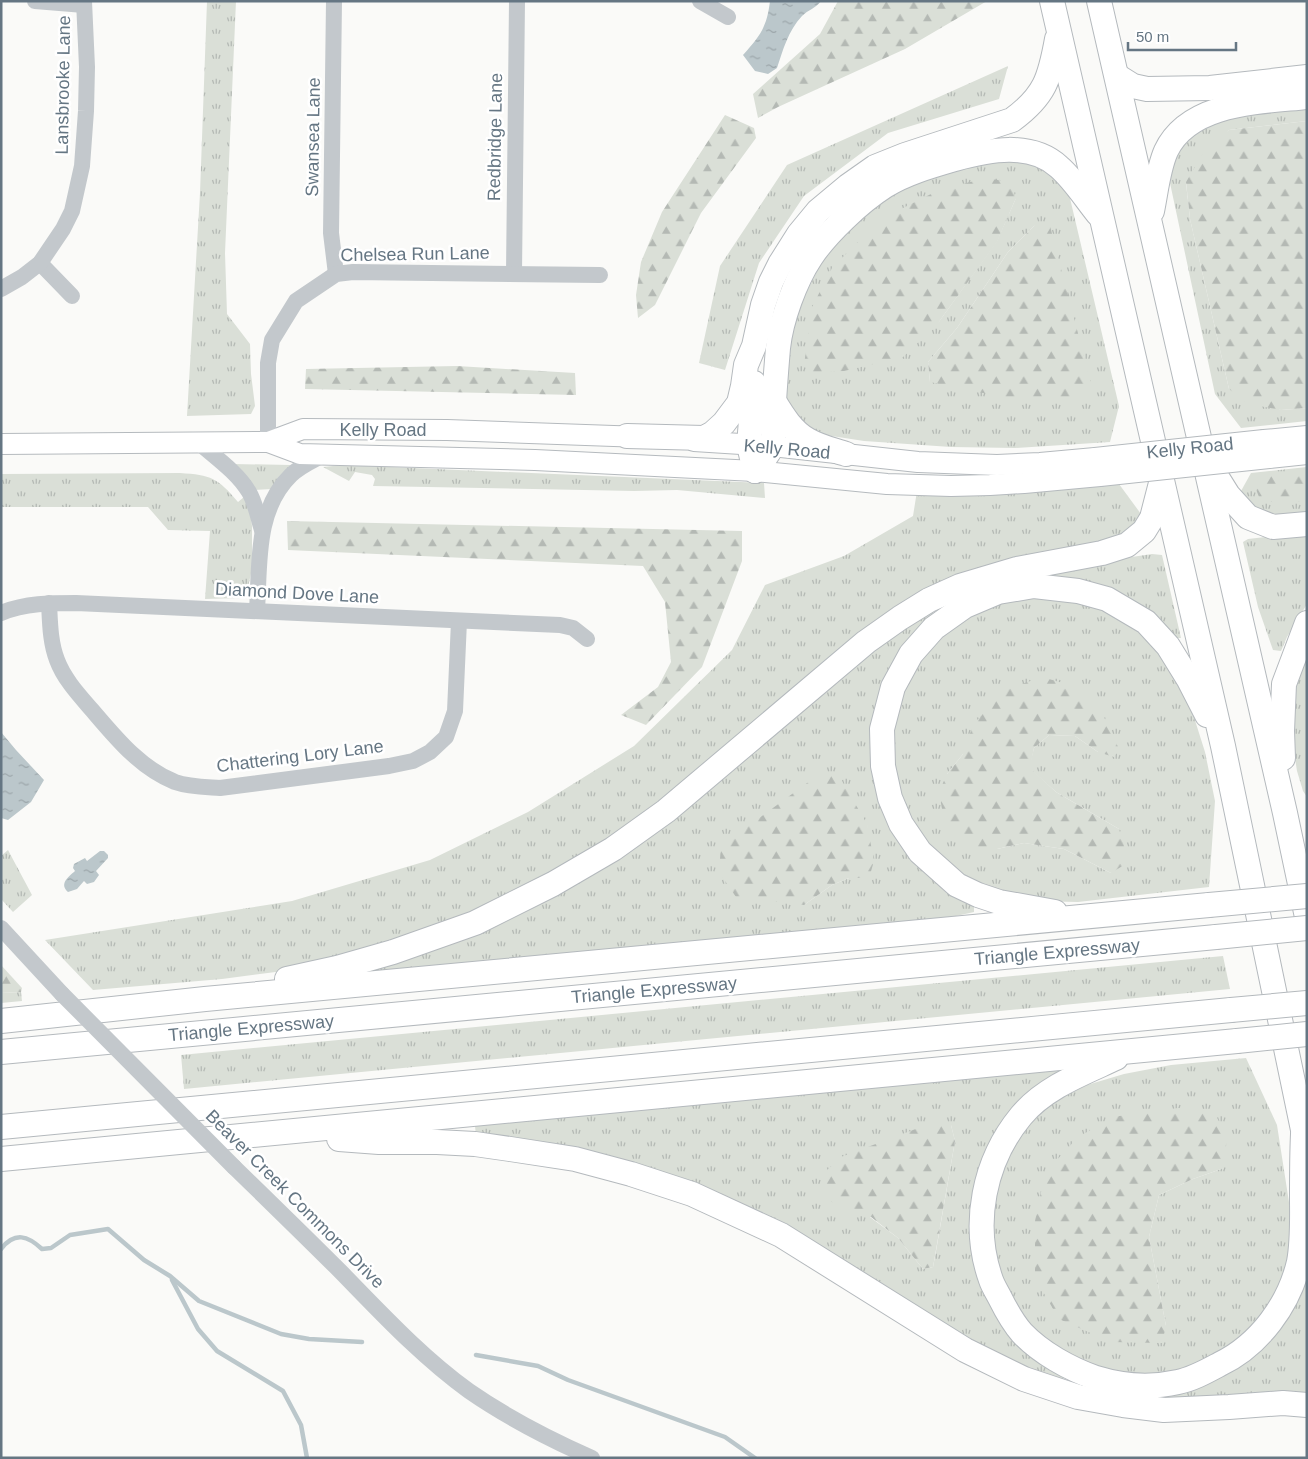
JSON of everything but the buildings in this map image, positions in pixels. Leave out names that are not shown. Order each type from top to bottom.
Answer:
[{"type":"highway","points":[[1052,1],[1223,746],[1305,1139],[1299,1263],[1285,1300],[1264,1331],[1234,1357],[1205,1372],[1178,1382],[1146,1385],[1114,1383],[1077,1372],[1050,1356],[1022,1333],[1005,1308],[991,1280],[982,1248],[983,1196],[990,1170],[1002,1144],[1022,1115],[1042,1097],[1069,1080],[1131,1051]]},
{"type":"highway","points":[[1100,1],[1285,812],[1307,917]]},
{"type":"highway","points":[[627,436],[704,438],[713,433],[731,415],[738,403],[746,365],[754,346],[763,305],[771,282],[799,234],[818,211],[875,167],[905,155],[1012,120],[1026,110],[1039,95],[1051,69],[1058,30]]},
{"type":"highway","points":[[1117,76],[1133,86],[1147,90],[1210,88],[1307,77]]},
{"type":"highway","points":[[1150,220],[1166,152],[1175,135],[1192,121],[1210,112],[1229,107],[1307,97]]},
{"type":"highway","points":[[755,471],[772,446],[778,346],[783,320],[798,282],[811,257],[835,228],[885,186],[918,170],[976,153],[1009,149],[1024,150],[1043,157],[1058,166],[1102,219]]},
{"type":"highway","points":[[754,346],[755,362],[749,445],[755,471]]},
{"type":"highway","points":[[774,401],[791,425],[807,440],[846,454]]},
{"type":"highway","points":[[1204,457],[1228,495],[1248,517],[1273,527],[1307,524]]},
{"type":"highway","points":[[205,999],[337,968],[393,952],[475,923],[553,884],[613,849],[666,811],[866,642],[929,600],[960,586],[1017,568],[1102,553],[1127,545],[1144,531],[1152,518],[1162,481]]},
{"type":"highway","points":[[1090,917],[1026,908],[998,902],[978,895],[957,885],[920,852],[901,824],[890,798],[883,766],[882,730],[893,687],[911,654],[934,628],[965,606],[998,592],[1034,586],[1078,591],[1107,599],[1146,622],[1168,646],[1189,680],[1223,746]]},
{"type":"highway","points":[[1285,812],[1282,730],[1284,684],[1307,623]]},
{"type":"highway","points":[[1,1021],[205,999],[1307,896]]},
{"type":"highway","name":"Triangle Expressway","points":[[1,1052],[1307,928]]},
{"type":"highway","points":[[1,1126],[1307,1003]]},
{"type":"highway","points":[[1,1159],[1307,1034]]},
{"type":"highway","points":[[270,1134],[379,1142],[475,1144],[575,1159],[692,1194],[780,1235],[965,1350],[1024,1379],[1078,1397],[1164,1410],[1229,1408],[1282,1403],[1307,1405]]},
{"type":"main road","name":"Kelly Road","points":[[1,444],[268,442],[303,429],[447,430],[627,436],[772,446],[918,462],[997,465],[1048,463],[1098,467]]},
{"type":"main road","name":"Kelly Road","points":[[268,442],[300,454],[535,460],[755,471],[887,484],[952,486],[1024,483],[1098,467],[1267,449],[1307,436]]},
{"type":"main road","name":"Kelly Road","points":[[1267,449],[1307,454]]},
{"type":"street","points":[[35,1],[84,3]]},
{"type":"street","name":"Swansea Lane","points":[[334,1],[331,233],[336,274]]},
{"type":"street","name":"Redbridge Lane","points":[[514,273],[517,1]]},
{"type":"street","points":[[700,1],[728,17]]},
{"type":"street","name":"Lansbrooke Lane","points":[[1,289],[40,264],[63,229],[72,211],[82,166],[86,111],[87,68],[84,3]]},
{"type":"street","points":[[40,264],[72,296]]},
{"type":"street","name":"Chelsea Run Lane","points":[[268,442],[268,363],[272,340],[296,301],[336,274],[354,272],[600,275]]},
{"type":"street","points":[[198,442],[232,471],[241,482],[253,502],[262,530]]},
{"type":"street","points":[[257,610],[262,530],[276,492],[292,474],[323,455]]},
{"type":"street","name":"Diamond Dove Lane","points":[[1,613],[26,605],[49,603],[257,610],[459,621],[560,624],[573,628],[587,639]]},
{"type":"street","name":"Chattering Lory Lane","points":[[49,603],[51,638],[57,660],[71,686],[124,747],[156,773],[176,783],[220,788],[413,762],[430,752],[446,737],[455,711],[459,621]]},
{"type":"street","name":"Beaver Creek Commons Drive","points":[[1,928],[62,994],[234,1167],[312,1242],[407,1339],[437,1366],[502,1413],[540,1434],[592,1458]]},
{"type":"green space","points":[[207,1],[236,1],[225,253],[227,314],[250,344],[255,406],[251,414],[187,416],[200,193]]},
{"type":"green space","points":[[838,1],[987,1],[905,49],[758,118],[753,94],[820,34]]},
{"type":"green space","points":[[1008,66],[999,99],[888,133],[804,196],[759,263],[725,370],[699,363],[720,266],[787,165]]},
{"type":"green space","points":[[1307,106],[1307,121],[1229,130],[1186,183],[1190,219],[1229,389],[1281,410],[1307,408],[1307,421],[1241,428],[1215,394],[1170,183],[1173,157],[1186,137],[1208,121]]},
{"type":"green space","points":[[725,115],[754,128],[756,138],[701,213],[655,305],[638,318],[636,295],[641,262],[662,212]]},
{"type":"green space","points":[[1307,121],[1307,408],[1281,410],[1248,404],[1229,389],[1190,219],[1186,182],[1205,150],[1229,130]]},
{"type":"green space","points":[[989,159],[1025,162],[1051,174],[1069,194],[1119,406],[1110,442],[1015,448],[951,447],[864,441],[812,433],[794,417],[785,394],[786,365],[798,309],[824,257],[859,218],[890,194],[934,173]],"holes":[[[1016,198],[997,241],[938,323]],[[1035,225],[930,382],[928,362],[957,328],[1008,252]]]},
{"type":"green space","points":[[986,178],[1010,182],[1016,198],[997,242],[938,323],[903,357],[844,371],[813,373],[804,366],[811,309],[832,268],[881,219],[939,190]]},
{"type":"green space","points":[[1035,225],[1050,226],[1092,387],[1078,400],[1007,398],[930,382],[928,362],[957,328],[1008,252]]},
{"type":"green space","points":[[457,366],[575,373],[576,395],[305,389],[306,369]]},
{"type":"green space","points":[[233,464],[291,465],[272,489],[253,490]]},
{"type":"green space","points":[[343,465],[764,483],[765,498],[677,490],[634,491],[373,486],[375,479],[372,475],[355,472],[349,481],[323,467]]},
{"type":"green space","points":[[1307,467],[1307,515],[1276,516],[1253,510],[1243,499],[1241,491],[1251,473]]},
{"type":"green space","points":[[180,473],[213,479],[225,488],[238,502],[244,497],[250,510],[252,526],[252,569],[248,587],[241,598],[205,599],[210,531],[168,530],[148,507],[1,507],[1,474]]},
{"type":"green space","points":[[1307,473],[1307,501],[1275,503],[1259,497],[1254,484],[1261,477]]},
{"type":"green space","points":[[1119,484],[1141,514],[1134,526],[1122,538],[857,637],[806,677],[750,730],[613,838],[528,887],[454,921],[299,969],[222,979],[93,990],[45,940],[292,901],[430,860],[528,812],[634,746],[732,650],[765,585],[844,556],[913,516],[917,491]]},
{"type":"green space","points":[[287,521],[742,531],[742,561],[702,667],[646,725],[621,715],[658,687],[671,662],[665,602],[643,566],[288,550]]},
{"type":"green space","points":[[1307,532],[1307,604],[1287,637],[1281,651],[1273,650],[1258,607],[1243,542],[1248,539]]},
{"type":"green space","points":[[1152,554],[1162,555],[1181,638],[1176,638],[1038,577],[1037,571]]},
{"type":"green space","points":[[1023,595],[1099,603],[1137,624],[1165,652],[1187,695],[1205,752],[1215,801],[1209,887],[1078,902],[1030,901],[983,889],[948,868],[919,838],[900,805],[891,765],[892,727],[902,690],[921,653],[953,623],[987,604]],"holes":[[[1103,715],[1098,752],[1075,736],[1049,735],[1034,748],[1029,768],[1056,792],[1119,829],[1111,873],[1064,849],[1024,843],[997,849],[947,774],[963,754]]]},
{"type":"green space","points":[[931,609],[935,615],[918,631],[879,791],[974,903],[974,912],[916,925],[363,977],[362,970],[485,927],[863,655]],"holes":[[[867,824],[868,878],[849,878],[832,885],[804,905]]]},
{"type":"green space","points":[[1307,639],[1307,797],[1303,791],[1297,771],[1291,732],[1296,662]]},
{"type":"green space","points":[[1042,677],[1073,686],[1103,715],[1119,749],[1114,757],[1098,752],[1075,736],[1049,735],[1034,748],[1030,768],[1056,792],[1119,829],[1129,862],[1111,873],[1064,849],[1024,843],[997,849],[967,847],[944,820],[939,792],[947,774],[963,754],[973,725],[1004,690]]},
{"type":"green space","points":[[822,772],[839,776],[867,824],[874,861],[869,878],[849,878],[832,885],[804,905],[736,897],[719,872],[721,846]]},
{"type":"green space","points":[[8,850],[32,895],[13,912],[1,899],[1,856]]},
{"type":"green space","points":[[1223,956],[1230,989],[184,1089],[181,1055]]},
{"type":"green space","points":[[1,965],[22,988],[21,992],[1,993]]},
{"type":"green space","points":[[21,992],[22,1001],[1,1003],[1,993]]},
{"type":"green space","points":[[1246,1058],[1277,1125],[1291,1215],[1291,1261],[1284,1288],[1239,1345],[1174,1375],[1104,1373],[1045,1344],[1023,1319],[1004,1288],[990,1228],[999,1169],[1029,1120],[1051,1103],[1087,1085],[1124,1074],[1171,1065]],"holes":[[[1224,1168],[1193,1179],[1159,1195],[1149,1237],[1166,1326],[1035,1221]]]},
{"type":"green space","points":[[1063,1066],[1063,1074],[1018,1108],[977,1265],[1064,1375],[1063,1382],[1004,1361],[808,1242],[476,1136],[475,1126],[522,1117]],"holes":[[[951,1125],[955,1141],[933,1267],[923,1269],[898,1238],[870,1217]]]},
{"type":"green space","points":[[1179,1108],[1216,1116],[1227,1136],[1224,1168],[1193,1179],[1159,1195],[1149,1237],[1166,1326],[1162,1343],[1111,1342],[1059,1319],[1035,1278],[1035,1221],[1045,1173],[1077,1138],[1112,1117]]},
{"type":"green space","points":[[937,1121],[951,1125],[955,1141],[933,1267],[923,1269],[898,1238],[871,1217],[840,1210],[825,1195],[825,1172],[841,1157]]},
{"type":"green space","points":[[1305,1283],[1307,1283],[1307,1392],[1148,1400],[1149,1394],[1170,1392],[1297,1297]]},
{"type":"water","points":[[770,1],[821,1],[797,22],[786,41],[777,68],[768,74],[755,71],[743,55],[765,25]]},
{"type":"water","points":[[1,732],[44,780],[31,802],[8,820],[1,818]]},
{"type":"water","points":[[100,851],[104,851],[108,858],[96,871],[99,875],[94,882],[87,884],[84,881],[77,889],[68,892],[65,889],[64,883],[75,871],[73,868],[74,864],[85,858],[87,861]]},
{"type":"waterway","points":[[1,1249],[11,1240],[22,1237],[32,1241],[42,1249],[51,1248],[70,1235],[108,1229],[144,1260],[170,1276],[199,1301],[281,1334],[309,1339],[362,1342]]},
{"type":"waterway","points":[[172,1280],[198,1329],[217,1351],[283,1391],[301,1425],[307,1458]]},
{"type":"waterway","points":[[476,1355],[538,1366],[568,1380],[725,1437],[755,1458]]}]
